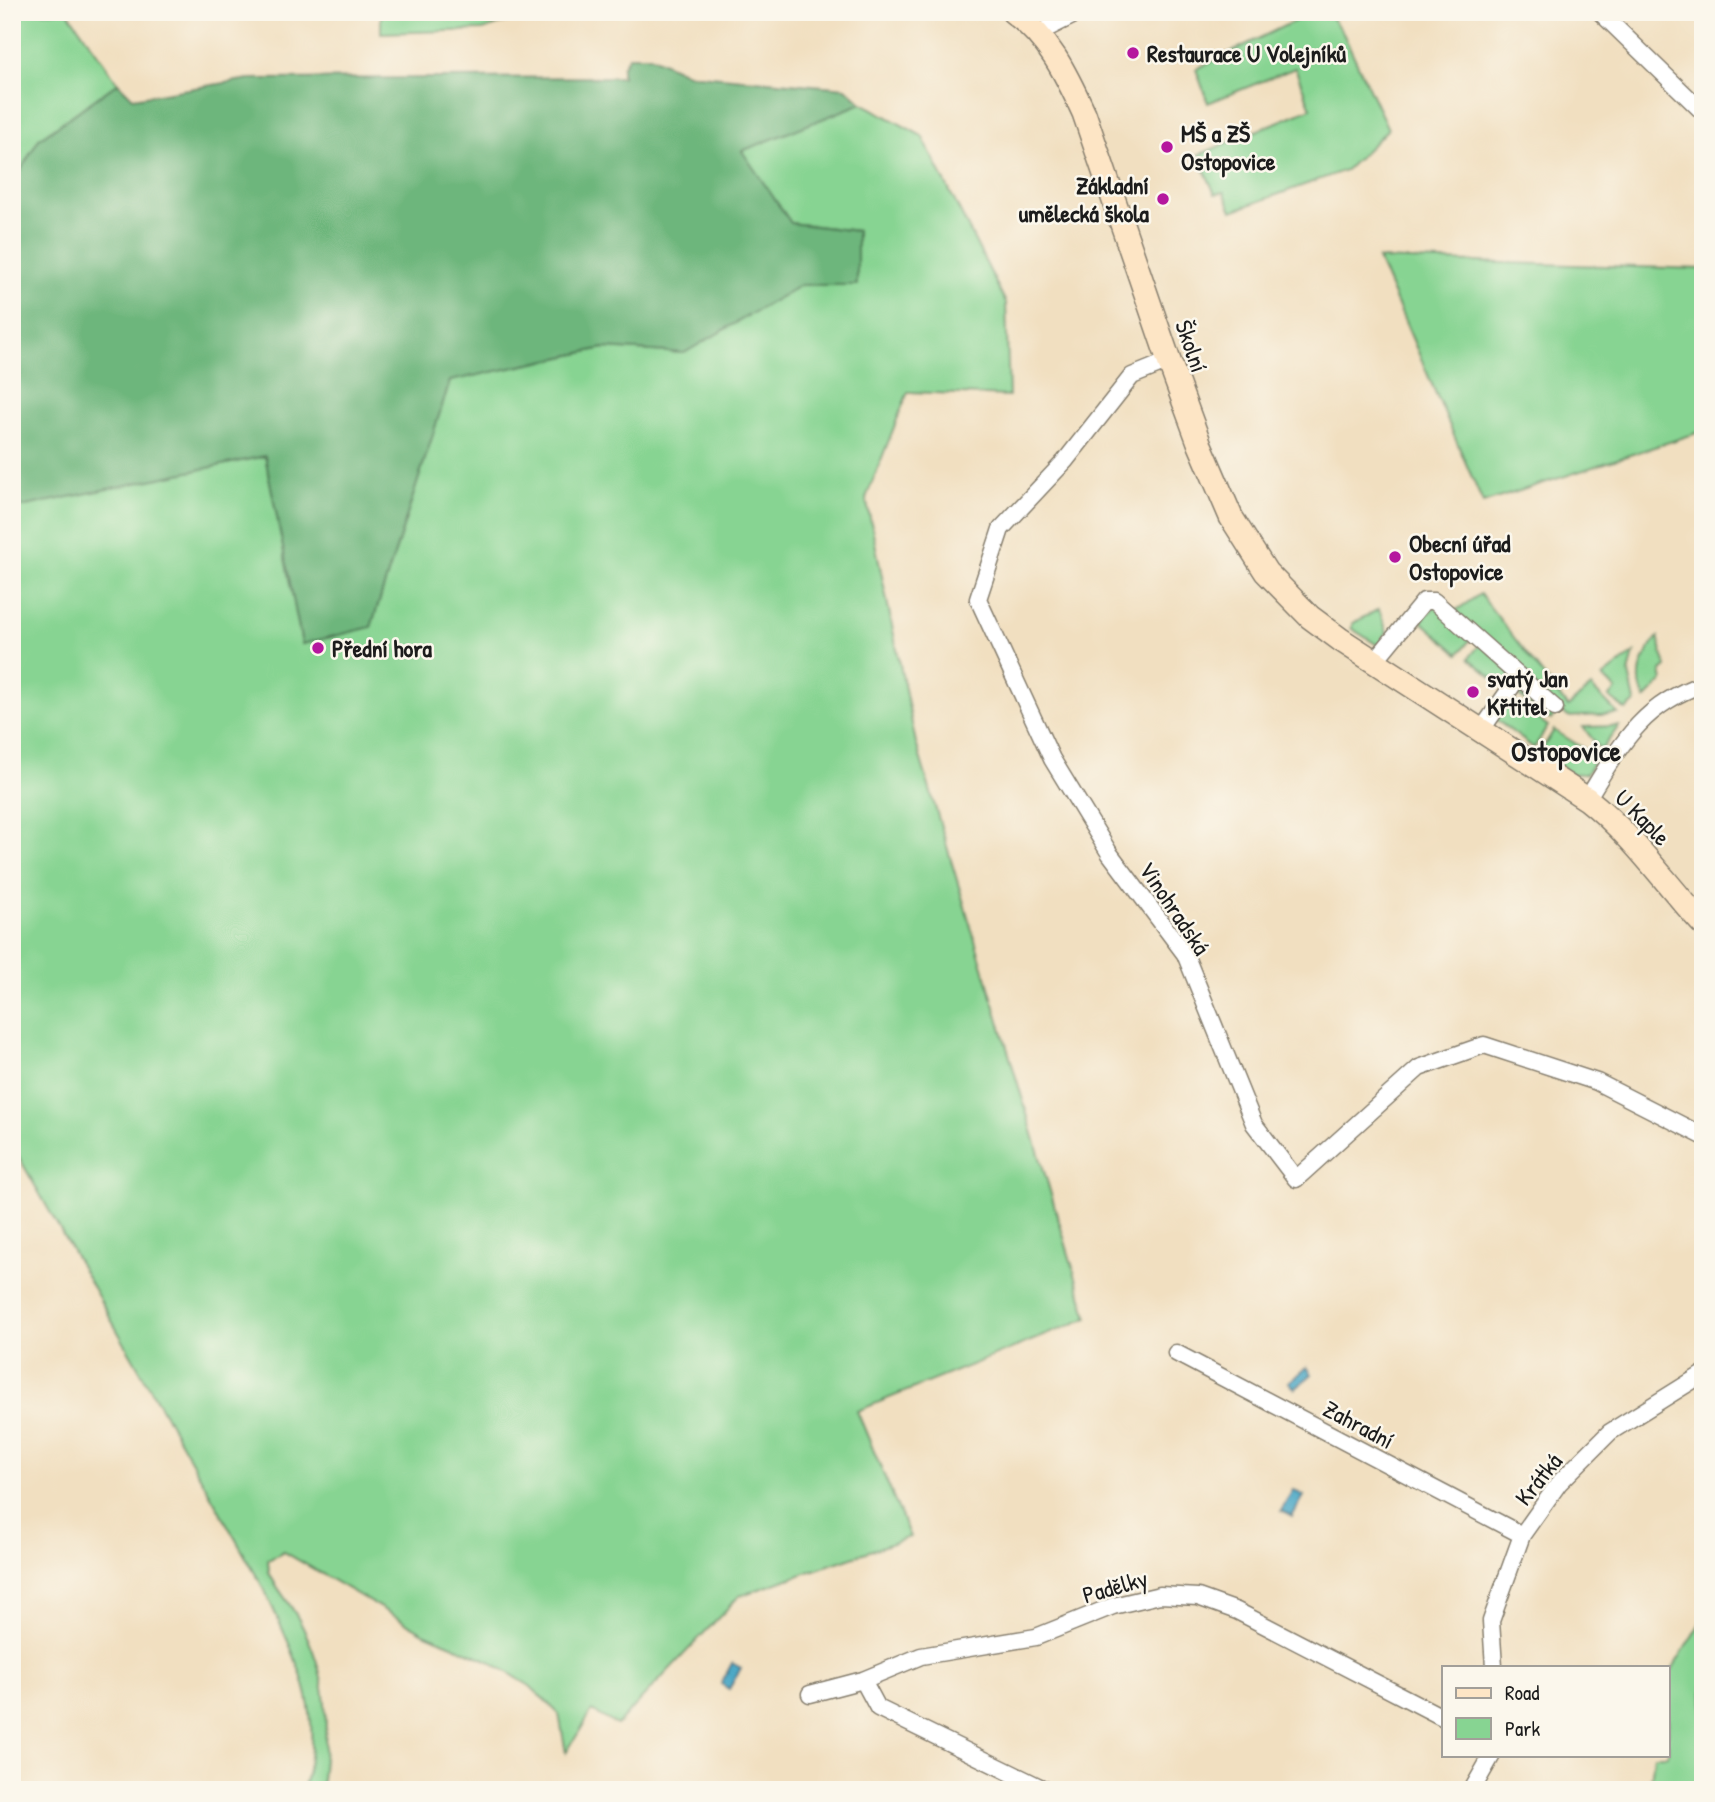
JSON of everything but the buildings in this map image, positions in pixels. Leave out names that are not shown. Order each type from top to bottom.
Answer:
[{"type":"street","name":"Školní","points":[[1013,12],[1038,33],[1063,66],[1087,118],[1169,360],[1217,488],[1266,572],[1310,617],[1374,662]]},
{"type":"street","points":[[1038,33],[1080,12]]},
{"type":"street","points":[[1600,12],[1703,112]]},
{"type":"street","name":"Vinohradská","points":[[1169,360],[1132,376],[1065,461],[1001,530],[978,599],[1052,759],[1110,854],[1185,954],[1254,1124],[1296,1179],[1419,1068],[1484,1045],[1597,1082],[1703,1136]]},
{"type":"street","points":[[1374,662],[1418,607],[1428,600],[1438,604],[1555,708]]},
{"type":"street","name":"U Kaple","points":[[1374,662],[1587,799],[1637,844],[1681,901],[1703,924]]},
{"type":"street","points":[[1487,722],[1519,676]]},
{"type":"street","points":[[1587,799],[1627,739],[1647,715],[1663,701],[1703,684]]},
{"type":"street","name":"Zahradní","points":[[1176,1353],[1522,1535]]},
{"type":"street","name":"Krátká","points":[[1494,1666],[1491,1622],[1522,1535],[1559,1483],[1611,1433],[1703,1374]]},
{"type":"street","name":"Padělky","points":[[810,1694],[863,1680],[921,1656],[1036,1637],[1113,1606],[1160,1595],[1198,1597],[1237,1611],[1442,1717]]},
{"type":"street","points":[[863,1680],[878,1708],[1046,1790]]},
{"type":"street","points":[[1472,1790],[1491,1756]]},
{"type":"green space","points":[[12,12],[68,12],[118,83],[39,139],[12,185]]},
{"type":"green space","points":[[381,12],[534,12],[483,30],[381,33]]},
{"type":"green space","points":[[1313,12],[1327,12],[1343,33],[1388,129],[1346,170],[1232,211],[1224,192],[1215,194],[1198,155],[1311,108],[1295,68],[1208,103],[1196,69]]},
{"type":"green space","points":[[629,56],[650,56],[688,74],[846,88],[862,103],[742,151],[791,223],[857,231],[857,285],[801,285],[684,353],[604,348],[450,381],[371,627],[302,644],[265,456],[12,509],[12,185],[39,139],[118,83],[133,98],[249,79],[622,77],[622,67]]},
{"type":"green space","points":[[862,103],[922,136],[1006,303],[1009,396],[908,392],[866,498],[916,743],[1088,1318],[857,1411],[910,1537],[739,1596],[617,1725],[592,1711],[566,1753],[559,1714],[530,1686],[489,1661],[424,1633],[284,1552],[268,1560],[269,1573],[298,1618],[309,1641],[322,1682],[326,1722],[321,1790],[303,1790],[310,1762],[310,1711],[297,1663],[265,1591],[12,1145],[12,508],[265,456],[302,644],[371,627],[450,381],[604,348],[684,353],[801,285],[857,285],[857,231],[791,223],[741,151]]},
{"type":"green space","points":[[1378,259],[1703,269],[1703,431],[1483,503]]},
{"type":"green space","points":[[1480,594],[1568,707],[1591,687],[1618,714],[1568,717],[1455,611]]},
{"type":"green space","points":[[1437,604],[1473,636],[1459,654],[1421,621]]},
{"type":"green space","points":[[1379,609],[1387,632],[1379,646],[1351,628],[1353,623]]},
{"type":"green space","points":[[1658,637],[1666,667],[1661,671],[1663,681],[1645,699],[1640,682],[1641,666]]},
{"type":"green space","points":[[1481,643],[1512,673],[1503,686],[1469,658]]},
{"type":"green space","points":[[1634,653],[1629,673],[1635,702],[1626,710],[1609,697],[1616,690],[1603,677]]},
{"type":"green space","points":[[1521,681],[1555,714],[1551,720],[1512,691]]},
{"type":"green space","points":[[1509,698],[1548,726],[1534,748],[1495,719]]},
{"type":"green space","points":[[1619,726],[1601,750],[1583,727]]},
{"type":"green space","points":[[1554,730],[1597,757],[1586,774],[1572,774],[1539,754]]},
{"type":"green space","points":[[1703,1618],[1703,1790],[1650,1790],[1654,1756],[1670,1756],[1670,1673]]},
{"type":"water","points":[[1307,1367],[1312,1374],[1295,1389],[1289,1382]]},
{"type":"water","points":[[1293,1490],[1304,1496],[1292,1517],[1281,1511]]},
{"type":"water","points":[[732,1663],[741,1668],[729,1689],[721,1684]]},
{"type":"place","name":"Restaurace U Volejníků","points":[[1133,53]]},
{"type":"place","name":"MŠ a ZŠ Ostopovice","points":[[1167,147]]},
{"type":"place","name":"Základní umělecká škola","points":[[1163,199]]},
{"type":"place","name":"Obecní úřad Ostopovice","points":[[1395,557]]},
{"type":"place","name":"Přední hora","points":[[318,648]]},
{"type":"place","name":"svatý Jan Křtitel","points":[[1473,692]]},
{"type":"district","name":"Ostopovice","points":[[1566,751]]}]
